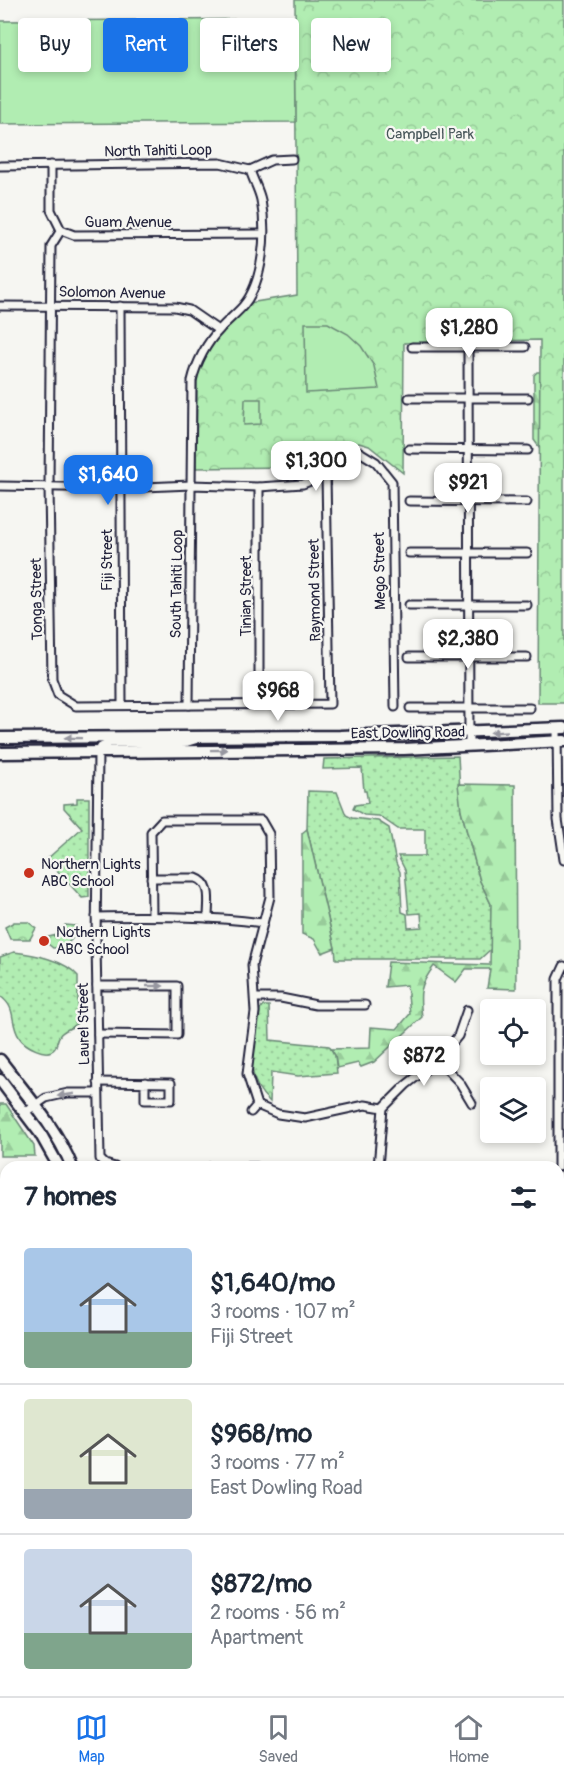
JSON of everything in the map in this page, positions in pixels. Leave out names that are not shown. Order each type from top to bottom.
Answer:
[{"type":"main road","name":"East Dowling Road","points":[[0,738],[468,733],[560,728]]},
{"type":"main road","name":"East Dowling Road","points":[[0,753],[469,746],[561,741]]},
{"type":"main road","points":[[0,1060],[36,1105],[69,1161]]},
{"type":"main road","points":[[0,1066],[12,1075]]},
{"type":"main road","points":[[0,1080],[26,1112],[55,1161]]},
{"type":"street","points":[[263,234],[261,200],[249,170],[272,160],[292,159]]},
{"type":"street","name":"North Tahiti Loop","points":[[0,166],[220,163],[249,170]]},
{"type":"street","points":[[51,165],[51,210],[61,230]]},
{"type":"street","name":"Guam Avenue","points":[[61,230],[74,236],[263,234]]},
{"type":"street","name":"Tonga Street","points":[[61,230],[51,246],[49,487],[52,680],[58,695],[76,706],[330,704]]},
{"type":"street","name":"South Tahiti Loop","points":[[189,705],[192,381],[195,367],[218,330],[244,305],[256,287],[263,234]]},
{"type":"street","name":"Solomon Avenue","points":[[0,306],[175,307],[189,310],[218,330]]},
{"type":"street","name":"Fiji Street","points":[[120,306],[122,705]]},
{"type":"street","points":[[412,347],[525,346]]},
{"type":"street","points":[[468,347],[469,746]]},
{"type":"street","points":[[409,398],[528,398]]},
{"type":"street","points":[[409,449],[528,450]]},
{"type":"street","name":"Mego Street","points":[[327,475],[358,451],[376,462],[392,482],[395,707]]},
{"type":"street","points":[[0,486],[120,488],[191,485],[260,488],[303,484],[327,475]]},
{"type":"street","name":"Raymond Street","points":[[327,475],[330,704]]},
{"type":"street","name":"Tinian Street","points":[[259,704],[260,488]]},
{"type":"street","points":[[409,501],[527,502]]},
{"type":"street","points":[[409,553],[527,553]]},
{"type":"street","points":[[409,605],[527,605]]},
{"type":"street","points":[[409,657],[527,657]]},
{"type":"street","points":[[410,708],[530,708]]},
{"type":"street","points":[[560,728],[561,825],[564,860]]},
{"type":"street","points":[[98,752],[101,747],[110,743],[177,744],[201,737]]},
{"type":"street","name":"Laurel Street","points":[[98,752],[96,917],[98,1093],[100,1159],[102,1161]]},
{"type":"street","points":[[152,916],[151,832],[162,820],[261,820],[269,834],[270,897],[252,965],[255,998],[247,1074],[257,1105],[278,1114],[305,1118],[365,1105],[383,1108]]},
{"type":"street","points":[[151,878],[202,880],[208,888],[208,918]]},
{"type":"street","points":[[96,917],[208,918],[263,923]]},
{"type":"street","points":[[558,1161],[561,1058],[558,979],[564,966]]},
{"type":"street","points":[[97,986],[177,986],[177,1035],[98,1034]]},
{"type":"street","points":[[255,998],[281,998],[316,1005],[365,1005]]},
{"type":"street","points":[[379,1161],[383,1108],[406,1085],[438,1060],[458,1036],[467,1011]]},
{"type":"street","points":[[438,1060],[460,1083],[472,1103]]},
{"type":"street","points":[[99,1082],[146,1082],[171,1083],[171,1100],[145,1100],[146,1082]]},
{"type":"street","points":[[26,1112],[46,1098],[68,1093],[98,1093]]},
{"type":"street","points":[[251,1112],[257,1105]]},
{"type":"green space","name":"Campbell Park","points":[[295,0],[564,0],[564,703],[538,703],[540,340],[404,343],[403,473],[369,446],[359,443],[329,466],[316,472],[306,472],[296,467],[196,468],[197,374],[218,333],[249,303],[297,295],[295,72],[299,72],[299,18],[295,18]]},
{"type":"green space","points":[[91,20],[103,20],[103,72],[188,72],[188,20],[200,20],[200,72],[296,72],[296,122],[0,124],[0,21],[18,21],[18,72],[91,72]]},
{"type":"green space","points":[[305,323],[328,323],[348,334],[361,346],[374,366],[379,389],[306,393]]},
{"type":"green space","points":[[537,372],[551,372],[544,454],[534,440],[534,375]]},
{"type":"green space","points":[[245,399],[261,399],[261,424],[244,425]]},
{"type":"green space","points":[[458,756],[461,810],[480,881],[491,904],[491,949],[480,959],[336,959],[307,829],[308,791],[337,792],[346,815],[352,818],[378,821],[389,828],[400,872],[402,912],[407,914],[408,928],[422,927],[421,913],[409,914],[405,870],[398,856],[425,856],[425,829],[398,829],[379,816],[364,815],[353,809],[355,805],[368,803],[366,791],[364,791],[362,768],[323,769],[324,759]]},
{"type":"green space","points":[[458,784],[515,785],[516,989],[487,988],[490,969],[466,969],[456,982],[434,966],[421,990],[422,1017],[374,1062],[361,1067],[358,1063],[337,1068],[335,1055],[331,1049],[370,1048],[371,1027],[397,1029],[410,1014],[407,985],[385,987],[388,962],[490,965],[491,904],[480,881],[461,810]]},
{"type":"green space","points":[[77,798],[89,798],[89,897],[82,898],[47,859],[82,828],[64,808],[64,804],[77,803]]},
{"type":"green space","points":[[307,829],[335,948],[322,953],[314,939],[302,934],[302,833]]},
{"type":"green space","points":[[14,922],[28,922],[36,928],[30,939],[10,939],[5,927]]},
{"type":"green space","points":[[65,925],[76,926],[76,934],[66,944],[53,948],[48,944],[48,937],[57,935]]},
{"type":"green space","points":[[14,952],[57,962],[78,976],[78,1022],[62,1033],[55,1048],[51,1051],[36,1050],[19,1037],[11,1010],[0,996],[0,957]]},
{"type":"green space","points":[[263,1006],[269,1006],[270,1040],[329,1046],[335,1055],[337,1073],[298,1076],[271,1072],[270,1102],[255,1081],[252,1070],[260,1010]]},
{"type":"green space","points":[[0,1104],[6,1104],[34,1146],[35,1156],[0,1156]]},
{"type":"place","name":"Northern Lights ABC School","points":[[29,873]]},
{"type":"place","name":"Nothern Lights ABC School","points":[[44,941]]}]
